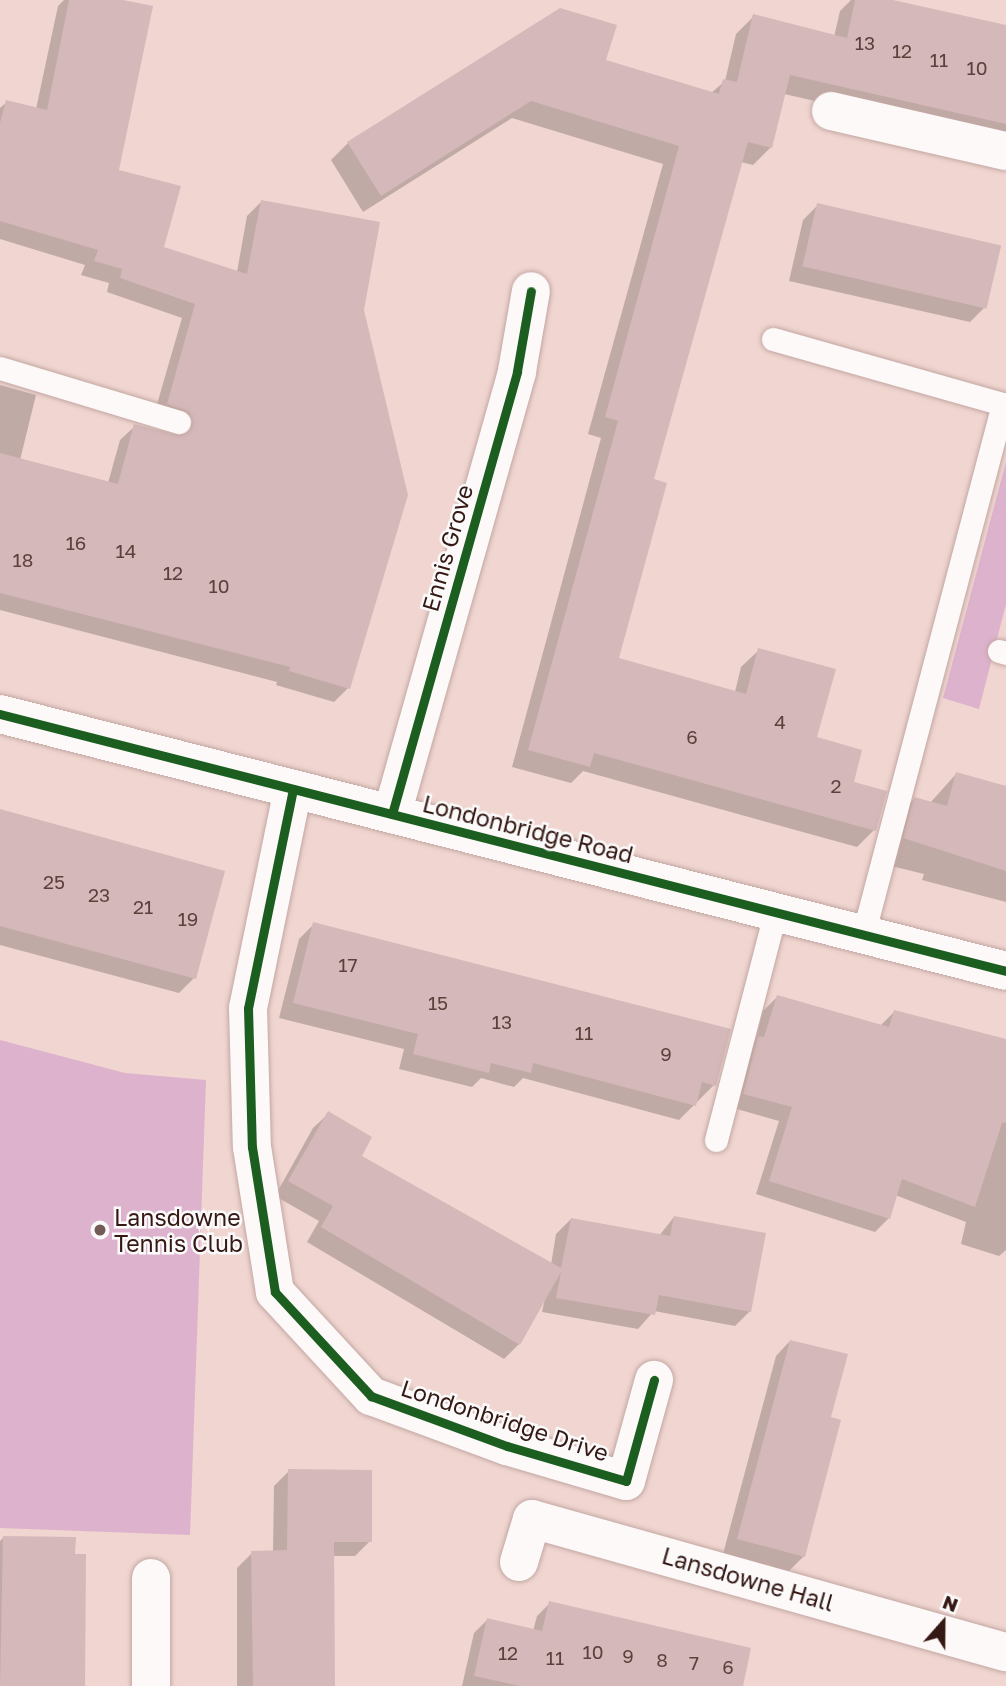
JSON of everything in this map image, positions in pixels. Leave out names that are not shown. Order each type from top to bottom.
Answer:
[{"type":"street","points":[[831,111],[1006,151]]},
{"type":"street","name":"Ennis Grove","points":[[392,814],[517,371],[531,291]]},
{"type":"street","name":"Londonbridge Road","points":[[0,714],[1006,971]]},
{"type":"street","name":"Londonbridge Drive","points":[[293,789],[248,1008],[252,1147],[275,1293],[371,1396],[506,1447],[626,1481],[654,1380]]},
{"type":"street","name":"Lansdowne Hall","points":[[519,1562],[532,1519],[1006,1652]]},
{"type":"street","points":[[150,1578],[151,1686]]},
{"type":"lane","points":[[773,339],[1003,404],[863,935]]},
{"type":"lane","points":[[0,368],[179,422]]},
{"type":"lane","points":[[716,1140],[775,913]]},
{"type":"shaded area","points":[[1006,462],[1006,604],[979,709],[943,698]]},
{"type":"shaded area","name":"Lansdowne Tennis Club","points":[[0,1040],[125,1073],[206,1080],[190,1535],[0,1528]]},
{"type":"building","points":[[69,0],[123,0],[153,6],[119,170],[181,186],[164,247],[247,274],[261,200],[380,222],[364,310],[408,495],[350,689],[289,671],[290,667],[0,593],[0,453],[118,484],[134,424],[182,436],[193,425],[189,412],[167,404],[195,304],[120,278],[122,269],[94,261],[98,250],[0,221],[0,123],[6,100],[47,110]]},
{"type":"building","points":[[855,0],[893,0],[1006,25],[1006,124],[790,75],[772,148],[748,142],[654,479],[667,483],[619,658],[746,694],[758,648],[836,669],[817,737],[862,750],[854,782],[887,791],[876,831],[594,753],[590,767],[528,750],[618,421],[605,417],[679,146],[531,101],[381,196],[347,142],[560,8],[617,25],[606,60],[719,94],[723,79],[737,82],[753,14],[847,38]]},
{"type":"building","points":[[817,203],[1001,246],[987,309],[802,266]]},
{"type":"building","points":[[956,772],[1006,786],[1006,871],[903,838],[914,797],[947,806]]},
{"type":"building","points":[[0,809],[225,871],[196,979],[0,926]]},
{"type":"building","points":[[313,922],[731,1029],[716,1086],[702,1082],[696,1106],[533,1063],[531,1073],[491,1063],[489,1073],[413,1054],[418,1034],[293,1003]]},
{"type":"building","points":[[777,995],[889,1027],[894,1010],[1006,1039],[1006,1122],[1002,1123],[975,1207],[902,1179],[890,1219],[769,1181],[792,1107],[743,1094],[758,1036],[764,1037]]},
{"type":"building","points":[[328,1111],[372,1137],[362,1156],[561,1268],[571,1218],[670,1236],[674,1216],[766,1233],[751,1312],[659,1295],[655,1315],[556,1298],[561,1272],[520,1345],[321,1227],[333,1206],[288,1181]]},
{"type":"building","points":[[790,1340],[848,1354],[831,1417],[841,1420],[805,1557],[737,1539]]},
{"type":"building","points":[[288,1469],[372,1470],[372,1542],[334,1542],[335,1686],[253,1686],[251,1551],[287,1550]]},
{"type":"building","points":[[3,1536],[76,1537],[75,1554],[86,1554],[85,1686],[0,1686]]},
{"type":"building","points":[[549,1601],[751,1648],[743,1686],[520,1686],[474,1676],[487,1618],[542,1631]]},
{"type":"cycle path","points":[[392,814],[517,371],[531,291]]},
{"type":"cycle path","points":[[0,714],[1006,971]]},
{"type":"cycle path","points":[[293,789],[248,1008],[252,1147],[275,1292],[371,1396],[507,1446],[626,1481],[654,1380]]},
{"type":"place","name":"Lansdowne Tennis Club","points":[[100,1230]]}]
